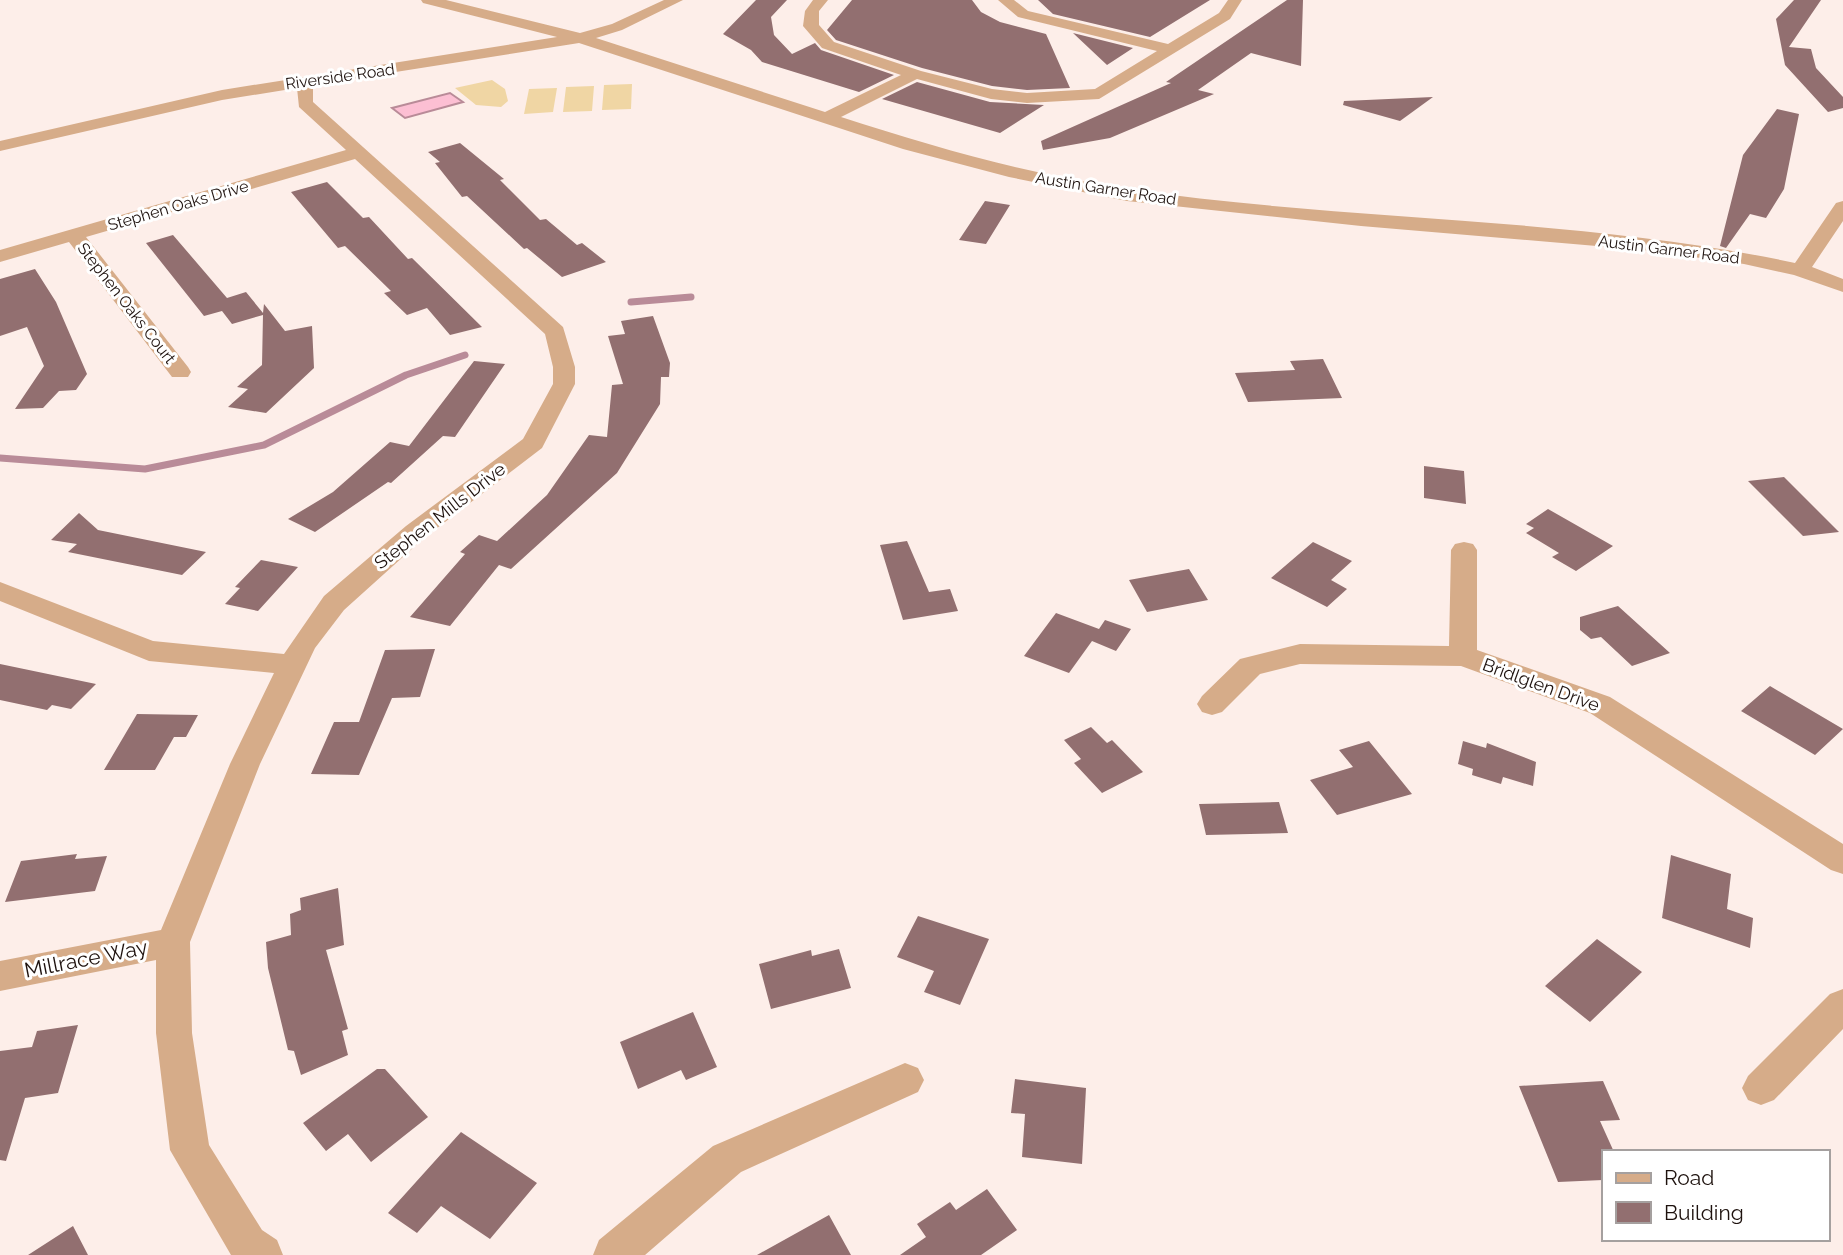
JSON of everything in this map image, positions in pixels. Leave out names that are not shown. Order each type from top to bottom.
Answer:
[{"type":"street","name":"Austin Garner Road","points":[[429,0],[580,38],[909,145],[1009,172],[1127,195],[1361,220],[1643,244],[1744,258],[1800,271],[1843,286]]},
{"type":"street","name":"Riverside Road","points":[[0,146],[222,95],[580,38],[617,27],[676,0]]},
{"type":"street","points":[[821,0],[812,11],[811,26],[828,45],[915,74],[991,94],[1021,98],[1033,108],[1051,111],[1070,109],[1091,94],[1099,94],[1173,50],[1225,16],[1235,0]]},
{"type":"street","points":[[1004,0],[1023,14],[1173,50]]},
{"type":"street","points":[[828,117],[915,74]]},
{"type":"street","name":"Stephen Mills Drive","points":[[262,1255],[248,1244],[190,1150],[174,1033],[173,942],[245,764],[303,644],[334,603],[415,532],[533,443],[564,384],[565,367],[555,332],[356,153],[305,103],[305,81]]},
{"type":"street","name":"Stephen Oaks Drive","points":[[0,256],[356,153]]},
{"type":"street","points":[[1800,271],[1843,206]]},
{"type":"street","name":"Stephen Oaks Court","points":[[74,235],[180,372]]},
{"type":"street","points":[[1463,656],[1464,550]]},
{"type":"street","points":[[0,591],[149,651],[293,665]]},
{"type":"street","name":"Bridlglen Drive","points":[[1212,704],[1250,666],[1300,654],[1463,656],[1600,705],[1843,861]]},
{"type":"street","name":"Millrace Way","points":[[0,976],[173,942]]},
{"type":"street","points":[[1761,1088],[1843,1004]]},
{"type":"street","points":[[614,1255],[727,1159],[905,1080]]},
{"type":"shaded area","points":[[492,80],[505,89],[508,101],[501,107],[476,105],[455,88]]},
{"type":"shaded area","points":[[632,84],[631,109],[602,110],[604,85]]},
{"type":"shaded area","points":[[594,86],[592,111],[563,112],[566,87]]},
{"type":"shaded area","points":[[557,88],[553,112],[524,114],[529,89]]},
{"type":"shaded area","points":[[450,93],[463,102],[405,118],[392,108]]},
{"type":"building","points":[[756,0],[787,0],[771,17],[774,35],[792,54],[815,43],[821,50],[894,75],[859,92],[762,62],[751,50],[723,34]]},
{"type":"building","points":[[852,0],[972,0],[981,12],[1000,22],[1046,34],[1070,88],[1027,90],[992,86],[922,68],[836,40],[827,30]]},
{"type":"building","points":[[1038,0],[1210,0],[1150,37],[1053,14]]},
{"type":"building","points":[[1287,0],[1303,0],[1301,66],[1251,53],[1198,90],[1214,94],[1110,138],[1043,150],[1041,141],[1171,83],[1166,82]]},
{"type":"building","points":[[1794,0],[1821,0],[1789,47],[1811,49],[1816,68],[1843,97],[1843,108],[1828,112],[1785,65],[1776,19]]},
{"type":"building","points":[[1073,33],[1133,48],[1107,65]]},
{"type":"building","points":[[917,82],[990,102],[1044,105],[1000,133],[882,99]]},
{"type":"building","points":[[1433,97],[1400,121],[1343,105],[1344,101]]},
{"type":"building","points":[[1777,109],[1799,114],[1784,189],[1766,218],[1750,214],[1726,248],[1720,246],[1743,155]]},
{"type":"building","points":[[460,143],[504,179],[500,180],[540,220],[546,219],[577,245],[582,243],[606,262],[562,277],[527,248],[524,249],[467,196],[462,197],[435,163],[440,162],[428,152]]},
{"type":"building","points":[[327,182],[363,218],[369,217],[408,259],[412,258],[482,327],[450,335],[427,308],[407,315],[384,293],[391,291],[345,246],[338,248],[291,192]]},
{"type":"building","points":[[985,201],[1010,205],[986,244],[959,240]]},
{"type":"building","points":[[173,235],[227,298],[246,292],[263,313],[264,304],[285,331],[312,326],[314,368],[266,413],[228,407],[248,389],[237,387],[262,365],[263,315],[232,324],[222,311],[204,316],[146,243]]},
{"type":"building","points":[[35,269],[56,302],[87,374],[76,390],[59,391],[43,408],[15,409],[44,366],[27,327],[0,336],[0,279]]},
{"type":"building","points":[[653,316],[670,363],[669,377],[661,377],[660,404],[617,473],[511,569],[499,565],[450,626],[410,617],[465,554],[460,552],[479,535],[497,541],[547,495],[589,435],[607,437],[612,385],[623,384],[608,336],[625,334],[621,321]]},
{"type":"building","points":[[1323,359],[1342,398],[1248,402],[1235,373],[1295,370],[1290,361]]},
{"type":"building","points":[[474,361],[505,364],[455,437],[443,436],[391,483],[388,482],[315,532],[288,519],[333,492],[390,442],[409,446]]},
{"type":"building","points":[[1424,466],[1464,471],[1466,504],[1424,498]]},
{"type":"building","points":[[1784,477],[1839,532],[1803,536],[1748,481]]},
{"type":"building","points":[[1548,509],[1613,546],[1576,571],[1552,557],[1559,553],[1526,533],[1534,528],[1526,524]]},
{"type":"building","points":[[79,513],[98,530],[206,552],[182,575],[68,552],[77,544],[51,540]]},
{"type":"building","points":[[907,541],[929,592],[950,589],[958,611],[903,620],[880,545]]},
{"type":"building","points":[[1313,542],[1352,561],[1331,580],[1347,589],[1327,607],[1271,578]]},
{"type":"building","points":[[261,560],[298,567],[258,611],[225,604],[240,588],[235,587]]},
{"type":"building","points":[[1189,569],[1208,600],[1147,612],[1129,580]]},
{"type":"building","points":[[1618,606],[1670,653],[1632,666],[1601,637],[1591,639],[1580,630],[1580,617]]},
{"type":"building","points":[[1056,613],[1099,629],[1105,620],[1131,629],[1116,651],[1092,641],[1069,673],[1024,656]]},
{"type":"building","points":[[435,649],[420,697],[392,698],[359,775],[311,774],[334,722],[359,722],[385,650]]},
{"type":"building","points":[[0,664],[96,684],[71,709],[52,705],[47,710],[0,700]]},
{"type":"building","points":[[1770,686],[1843,729],[1815,755],[1741,711]]},
{"type":"building","points":[[137,714],[198,715],[186,737],[174,737],[155,770],[104,770]]},
{"type":"building","points":[[1091,727],[1107,743],[1112,740],[1143,772],[1102,793],[1074,763],[1081,759],[1064,740]]},
{"type":"building","points":[[1369,741],[1412,794],[1337,815],[1310,780],[1353,767],[1339,750]]},
{"type":"building","points":[[1463,741],[1486,748],[1487,743],[1536,762],[1533,786],[1503,777],[1501,784],[1472,775],[1473,769],[1458,764]]},
{"type":"building","points":[[1279,802],[1288,833],[1206,835],[1199,804]]},
{"type":"building","points":[[77,854],[75,859],[107,856],[95,891],[5,902],[21,861]]},
{"type":"building","points":[[1671,855],[1731,874],[1727,909],[1753,918],[1750,948],[1662,918]]},
{"type":"building","points":[[338,888],[344,945],[326,950],[348,1029],[342,1031],[348,1055],[301,1075],[294,1051],[288,1050],[268,968],[266,942],[291,935],[290,914],[301,910],[300,898]]},
{"type":"building","points":[[918,916],[989,939],[960,1005],[924,992],[934,971],[897,957]]},
{"type":"building","points":[[1597,939],[1642,972],[1590,1022],[1545,986]]},
{"type":"building","points":[[839,949],[851,988],[771,1009],[759,964],[811,950],[812,956]]},
{"type":"building","points":[[693,1012],[717,1067],[686,1080],[681,1070],[638,1089],[620,1042]]},
{"type":"building","points":[[78,1025],[58,1093],[25,1098],[6,1161],[0,1160],[0,1051],[32,1047],[37,1031]]},
{"type":"building","points":[[377,1069],[385,1069],[428,1117],[371,1162],[348,1134],[326,1151],[303,1123]]},
{"type":"building","points":[[1015,1079],[1086,1088],[1082,1164],[1022,1157],[1025,1114],[1011,1113]]},
{"type":"building","points":[[1603,1081],[1620,1120],[1600,1121],[1613,1150],[1602,1150],[1602,1180],[1558,1182],[1519,1086]]},
{"type":"building","points":[[461,1132],[537,1183],[490,1239],[441,1206],[417,1233],[388,1213]]},
{"type":"building","points":[[987,1189],[1017,1230],[981,1255],[900,1255],[926,1237],[917,1224],[950,1202],[956,1210]]},
{"type":"building","points":[[829,1215],[851,1255],[757,1255]]},
{"type":"building","points":[[73,1226],[88,1255],[28,1255]]},
{"type":"waterway","points":[[631,302],[691,297]]},
{"type":"waterway","points":[[0,458],[145,469],[264,445],[406,375],[465,355]]}]
